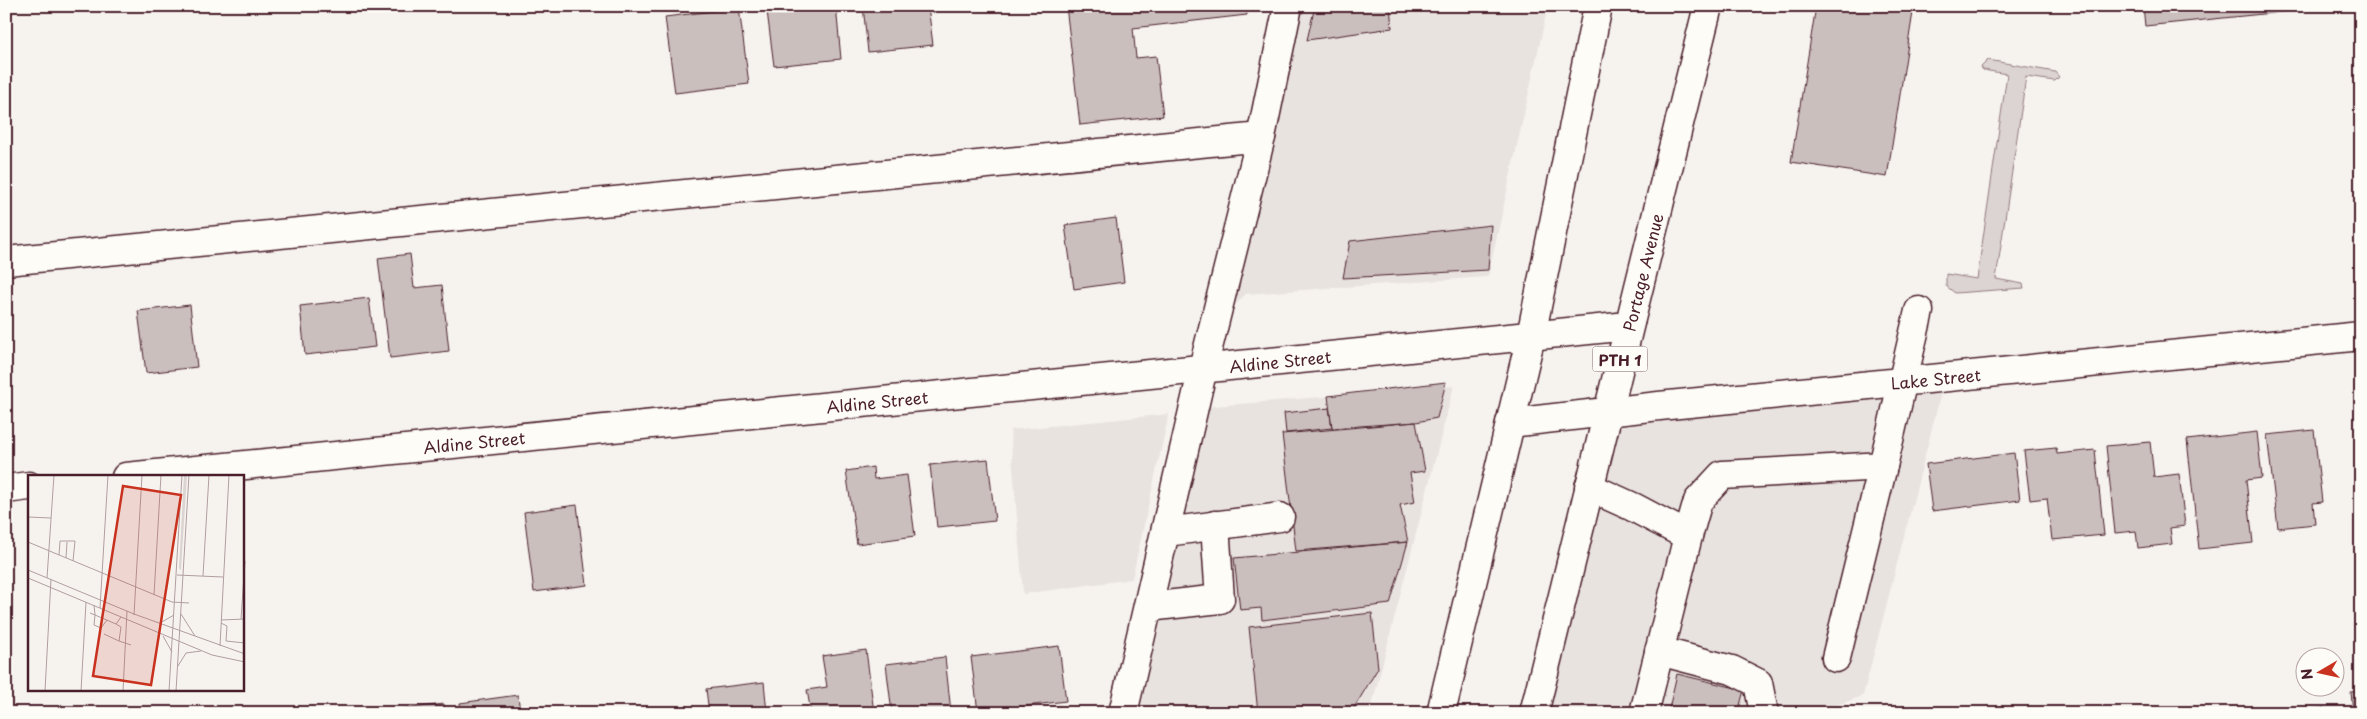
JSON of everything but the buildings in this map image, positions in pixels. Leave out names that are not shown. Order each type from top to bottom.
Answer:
[{"type":"main road","points":[[1123,713],[1203,368],[1261,136],[1288,6]]},
{"type":"main road","name":"Portage Avenue","points":[[1534,713],[1708,6]]},
{"type":"main road","points":[[1441,713],[1531,336],[1596,9]]},
{"type":"main road","points":[[6,261],[1261,136]]},
{"type":"main road","points":[[1836,658],[1904,382],[1918,311]]},
{"type":"main road","name":"Aldine Street","points":[[136,475],[1628,326]]},
{"type":"main road","name":"Lake Street","points":[[1510,423],[1607,411],[2361,336]]},
{"type":"main road","points":[[1644,713],[1698,501],[1722,475],[1883,466]]},
{"type":"main road","points":[[6,488],[28,486]]},
{"type":"main road","points":[[1589,487],[1633,507],[1688,536]]},
{"type":"main road","points":[[1166,532],[1280,517]]},
{"type":"main road","points":[[1148,607],[1220,599],[1215,526]]},
{"type":"main road","points":[[1659,651],[1732,670],[1758,683],[1764,713]]},
{"type":"shaded area","points":[[1291,6],[1548,6],[1488,277],[1246,294],[1215,325]]},
{"type":"shaded area","points":[[1988,60],[2055,72],[2059,77],[2055,81],[2026,77],[1996,279],[2023,284],[2024,288],[1955,293],[1946,286],[1946,274],[1977,279],[2007,74],[1983,70],[1981,67]]},
{"type":"shaded area","points":[[1945,378],[1863,696],[1815,713],[1534,713],[1607,411]]},
{"type":"shaded area","points":[[1454,386],[1370,713],[1131,713],[1202,407]]},
{"type":"shaded area","points":[[1169,414],[1132,579],[1023,594],[1010,430]]}]
